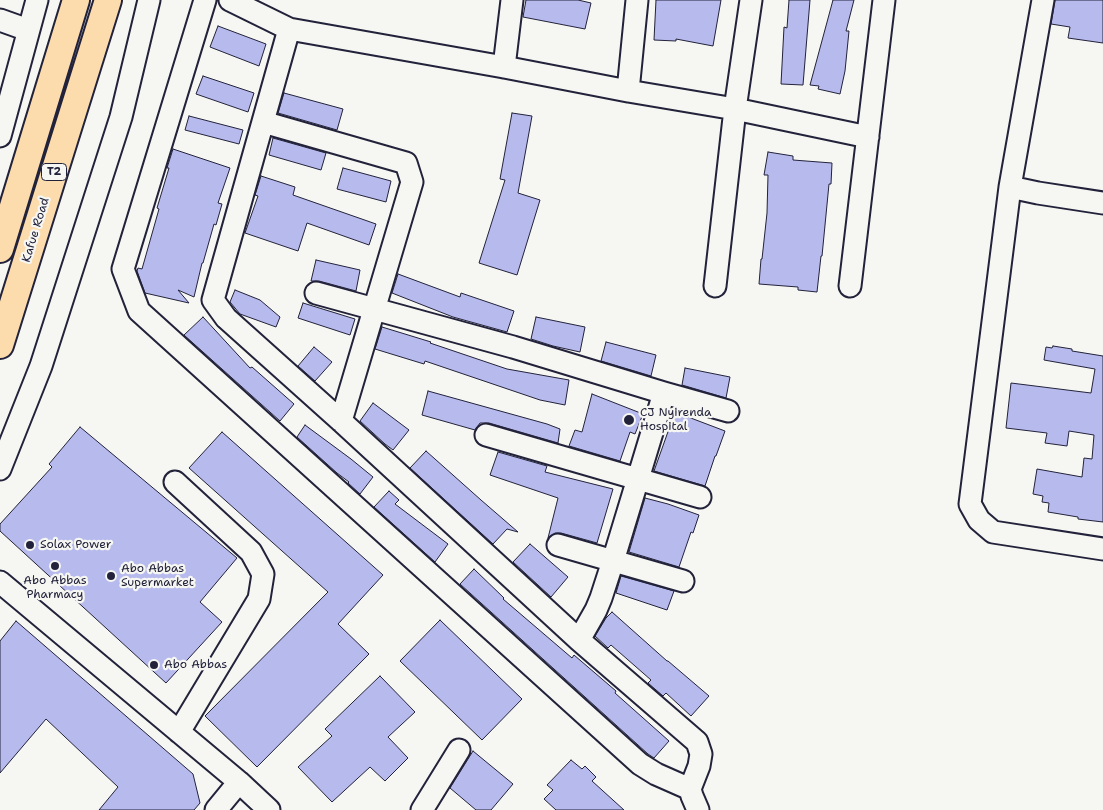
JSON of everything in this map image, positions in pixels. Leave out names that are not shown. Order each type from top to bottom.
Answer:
[{"type":"main road","name":"T2","points":[[0,249],[76,0]]},
{"type":"main road","name":"Kafue Road","points":[[0,345],[108,0]]},
{"type":"street","points":[[0,469],[41,366],[121,117],[149,0]]},
{"type":"street","points":[[205,0],[123,269],[139,311],[640,764],[656,774],[690,789]]},
{"type":"street","points":[[230,0],[289,29],[504,67],[628,92],[735,109],[868,137]]},
{"type":"street","points":[[504,67],[512,0]]},
{"type":"street","points":[[628,92],[637,0]]},
{"type":"street","points":[[715,286],[735,109],[752,0]]},
{"type":"street","points":[[850,286],[884,0]]},
{"type":"street","points":[[1042,0],[1010,187],[970,504],[979,520],[992,532],[1103,548]]},
{"type":"street","points":[[0,136],[28,30],[32,1]]},
{"type":"street","points":[[0,20],[28,30]]},
{"type":"street","points":[[289,29],[213,300],[226,318],[579,640],[698,742],[702,754],[690,789],[698,810]]},
{"type":"street","points":[[263,122],[406,163],[412,182],[341,421]]},
{"type":"street","points":[[1010,187],[1047,195],[1103,203]]},
{"type":"street","points":[[316,293],[513,347],[728,411]]},
{"type":"street","points":[[579,640],[596,610],[613,561],[664,393]]},
{"type":"street","points":[[486,436],[700,498]]},
{"type":"street","points":[[175,482],[251,552],[263,574],[259,598],[179,732]]},
{"type":"street","points":[[558,545],[683,581]]},
{"type":"street","points":[[0,582],[239,782],[269,810]]},
{"type":"street","points":[[422,810],[459,750]]},
{"type":"street","points":[[216,810],[239,782]]},
{"type":"building","points":[[526,0],[578,0],[591,3],[585,29],[523,17]]},
{"type":"building","points":[[656,0],[721,0],[713,46],[676,39],[676,41],[654,40]]},
{"type":"building","points":[[789,0],[810,0],[803,85],[781,84],[784,27],[787,28]]},
{"type":"building","points":[[833,0],[854,0],[846,31],[849,31],[845,71],[840,94],[818,89],[819,86],[810,85]]},
{"type":"building","points":[[1055,0],[1103,0],[1103,43],[1068,38],[1070,27],[1051,24]]},
{"type":"building","points":[[218,26],[266,44],[259,66],[210,47]]},
{"type":"building","points":[[203,76],[254,93],[248,112],[196,94]]},
{"type":"building","points":[[284,93],[343,109],[337,130],[278,113]]},
{"type":"building","points":[[512,113],[532,116],[518,193],[540,200],[517,275],[479,263],[505,180],[500,179]]},
{"type":"building","points":[[189,116],[243,130],[239,144],[185,130]]},
{"type":"building","points":[[273,138],[326,153],[321,170],[269,155]]},
{"type":"building","points":[[173,149],[230,168],[218,203],[222,204],[202,263],[194,297],[178,290],[189,303],[145,293],[137,271],[138,268],[142,269]]},
{"type":"building","points":[[768,152],[793,156],[793,160],[832,163],[817,292],[798,290],[798,287],[759,284],[767,213],[768,175],[764,175]]},
{"type":"building","points":[[343,168],[391,181],[386,202],[337,189]]},
{"type":"building","points":[[261,176],[295,187],[293,195],[376,224],[369,245],[307,223],[298,251],[245,233],[258,196],[255,195]]},
{"type":"building","points":[[316,260],[360,270],[356,291],[319,281],[311,281]]},
{"type":"building","points":[[398,274],[460,297],[461,293],[514,311],[507,332],[453,317],[392,293]]},
{"type":"building","points":[[235,290],[260,300],[280,317],[276,327],[240,314],[230,302]]},
{"type":"building","points":[[303,303],[355,319],[350,335],[298,318]]},
{"type":"building","points":[[203,317],[250,368],[252,367],[294,404],[280,421],[184,335]]},
{"type":"building","points":[[536,317],[585,327],[580,352],[531,339]]},
{"type":"building","points":[[382,327],[507,369],[569,380],[565,405],[540,400],[425,361],[424,364],[375,349]]},
{"type":"building","points":[[606,342],[656,355],[651,376],[601,361]]},
{"type":"building","points":[[1053,346],[1103,356],[1103,522],[1078,519],[1078,517],[1048,512],[1049,503],[1042,502],[1043,496],[1033,494],[1037,469],[1082,477],[1084,458],[1092,459],[1094,435],[1069,431],[1067,446],[1045,443],[1047,433],[1006,428],[1011,383],[1091,393],[1095,369],[1044,360],[1046,347],[1052,348]]},
{"type":"building","points":[[314,347],[332,362],[315,381],[298,366]]},
{"type":"building","points":[[685,368],[730,377],[726,398],[682,385]]},
{"type":"building","points":[[428,391],[560,429],[558,443],[489,423],[480,423],[475,430],[422,415]]},
{"type":"building","points":[[592,394],[643,414],[635,434],[630,432],[620,461],[569,446],[575,430],[582,432]]},
{"type":"building","points":[[373,403],[409,430],[393,450],[360,421]]},
{"type":"building","points":[[675,412],[725,431],[705,486],[654,471]]},
{"type":"building","points":[[305,425],[373,477],[360,494],[349,482],[297,437]]},
{"type":"building","name":"Abo Abbas Supermarket","points":[[80,427],[237,558],[200,602],[222,622],[166,683],[0,531],[0,524],[52,467],[49,464]]},
{"type":"building","points":[[222,432],[383,575],[338,624],[369,654],[257,767],[205,716],[328,592],[189,468]]},
{"type":"building","points":[[426,451],[518,532],[507,529],[493,544],[410,468]]},
{"type":"building","points":[[498,452],[547,466],[545,472],[613,489],[597,543],[561,533],[555,533],[548,538],[558,498],[490,475]]},
{"type":"building","points":[[389,491],[399,500],[395,504],[448,544],[435,562],[374,507]]},
{"type":"building","points":[[645,498],[699,515],[679,567],[629,552]]},
{"type":"building","points":[[530,544],[568,577],[551,597],[513,562]]},
{"type":"building","points":[[474,569],[503,599],[572,658],[574,655],[669,741],[654,758],[460,584]]},
{"type":"building","points":[[621,576],[674,591],[667,610],[616,593]]},
{"type":"building","points":[[612,612],[709,696],[691,716],[666,693],[663,696],[648,683],[651,680],[611,645],[608,648],[595,636]]},
{"type":"building","points":[[440,620],[522,699],[482,740],[400,661]]},
{"type":"building","points":[[16,621],[193,774],[200,803],[194,810],[99,810],[118,787],[46,719],[0,773],[0,641]]},
{"type":"building","points":[[380,676],[415,712],[388,737],[408,758],[385,781],[370,767],[332,802],[298,767],[332,736],[325,729]]},
{"type":"building","points":[[473,751],[513,784],[491,810],[476,810],[450,788]]},
{"type":"building","points":[[571,760],[582,769],[585,766],[596,777],[592,781],[624,810],[556,810],[544,799],[553,790],[547,785]]},
{"type":"place","name":"CJ Nyirenda Hospital","points":[[629,420]]},
{"type":"place","name":"Solax Power","points":[[30,545]]},
{"type":"place","name":"Abo Abbas Pharmacy","points":[[55,566]]},
{"type":"place","name":"Abo Abbas Supermarket","points":[[111,576]]},
{"type":"place","name":"Abo Abbas","points":[[154,665]]}]
